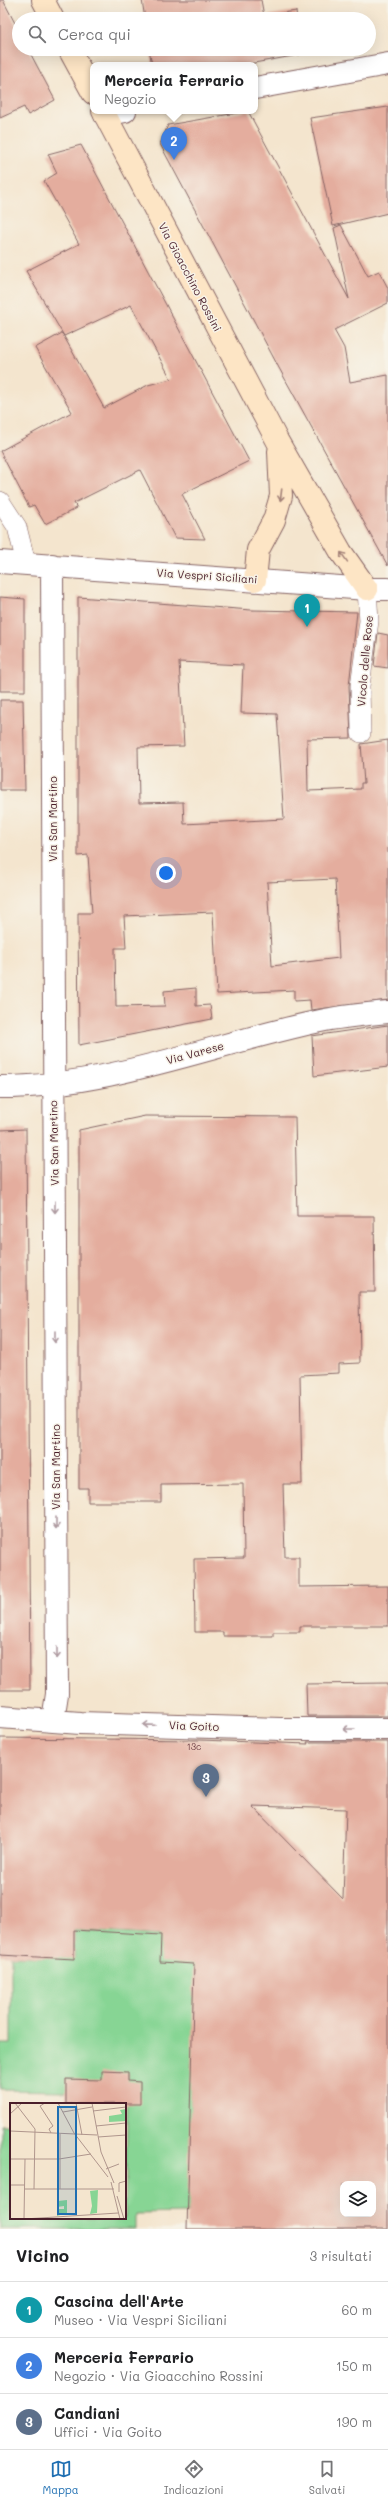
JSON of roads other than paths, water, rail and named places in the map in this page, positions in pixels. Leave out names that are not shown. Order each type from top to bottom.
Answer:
[{"type":"street","points":[[43,0],[49,12]]},
{"type":"street","points":[[73,56],[90,88]]},
{"type":"street","points":[[258,87],[388,64]]},
{"type":"street","name":"Via Gioacchino Rossini","points":[[112,114],[278,442],[341,552],[367,589]]},
{"type":"street","name":"Via Gioacchino Rossini","points":[[255,580],[258,550],[274,520],[281,496],[278,442]]},
{"type":"street","name":"Via Vespri Siciliani","points":[[0,562],[367,589],[388,589]]},
{"type":"street","name":"Via San Martino","points":[[52,565],[57,1694],[53,1720]]},
{"type":"street","points":[[367,589],[388,604]]},
{"type":"street","name":"Via Varese","points":[[0,1088],[54,1084],[155,1064],[324,1020],[388,1012]]},
{"type":"street","name":"Via Goito","points":[[0,1717],[272,1729],[388,1729]]},
{"type":"lane","points":[[0,501],[17,527],[26,563]]},
{"type":"lane","name":"Vicolo delle Rose","points":[[361,733],[360,686],[369,612],[367,589]]},
{"type":"place","name":"Merceria Ferrario","points":[[174,160]]},
{"type":"place","name":"Cascina dell'Arte","points":[[307,627]]},
{"type":"place","name":"Candiani","points":[[206,1797]]}]
